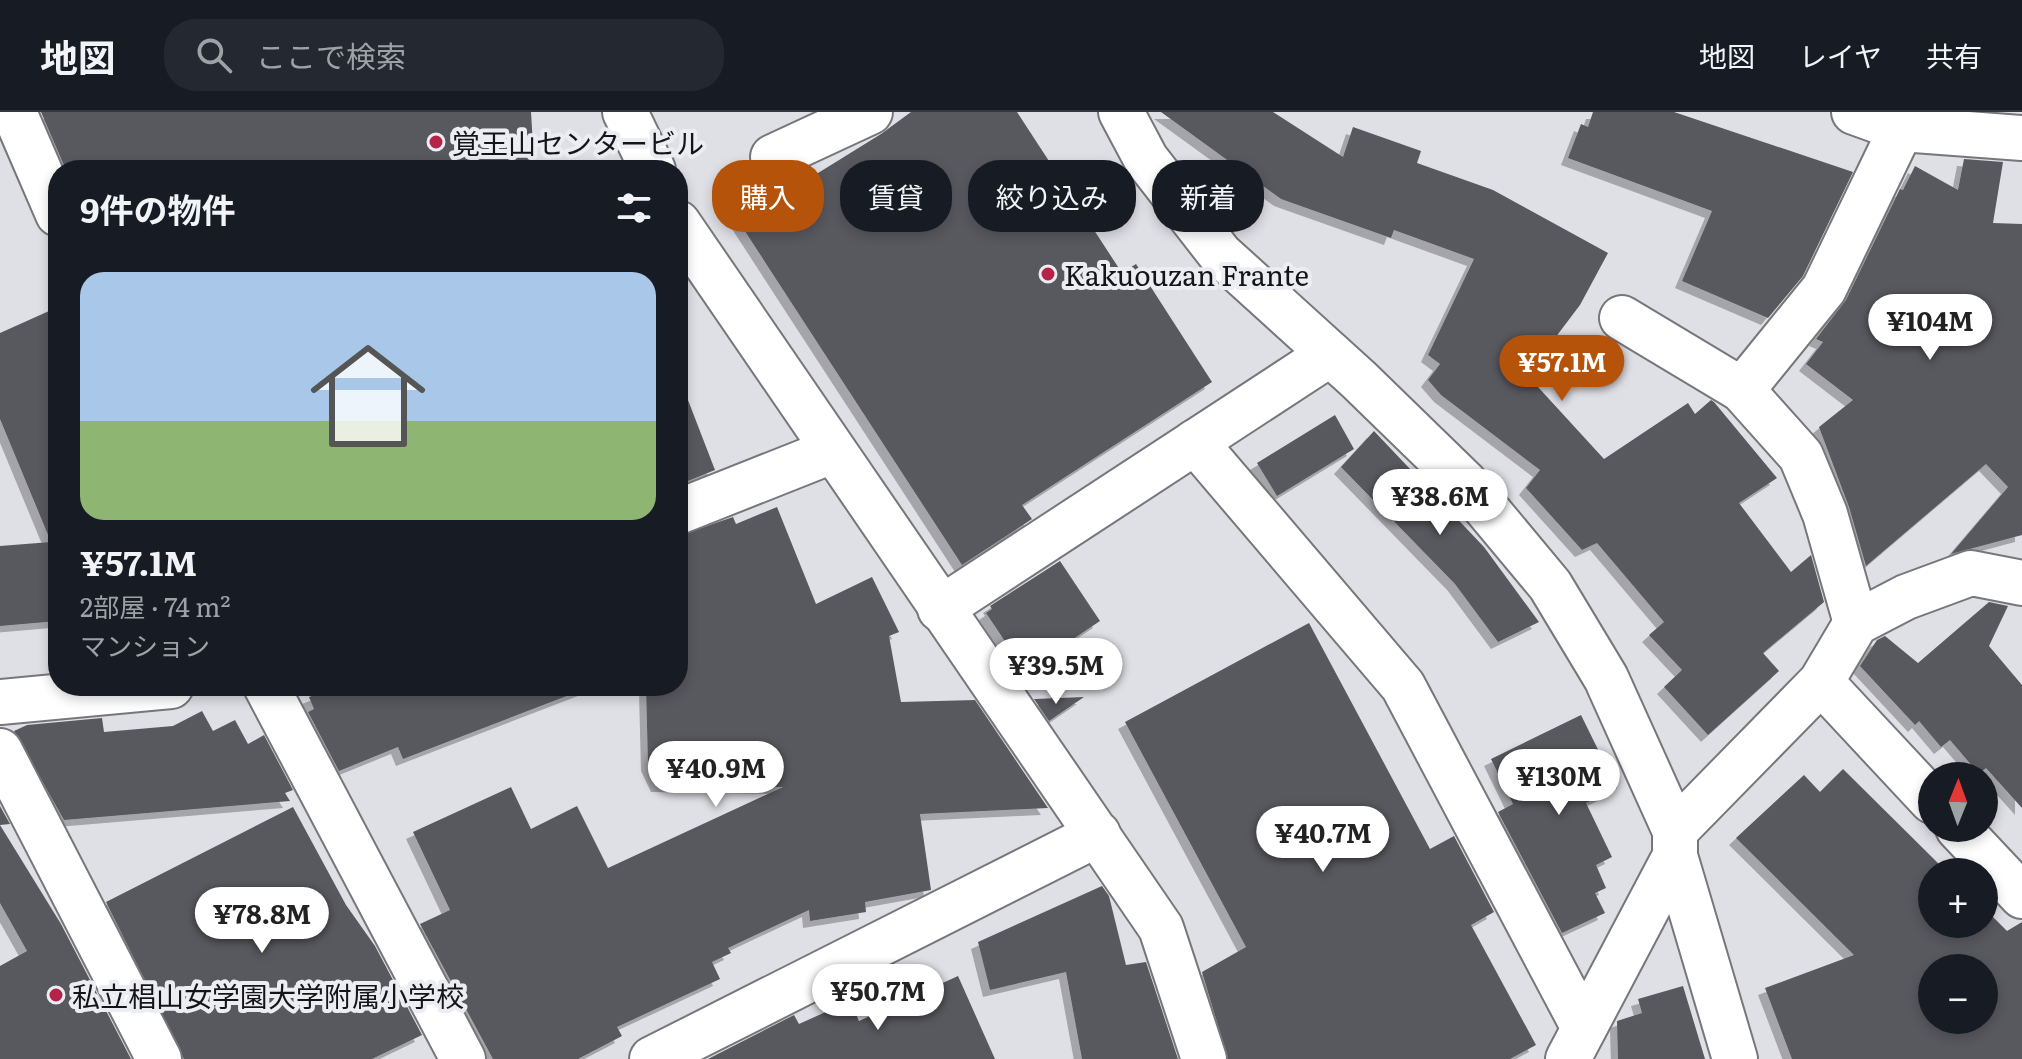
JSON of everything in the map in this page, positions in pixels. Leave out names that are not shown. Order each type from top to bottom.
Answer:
[{"type":"street","points":[[14,112],[48,191]]},
{"type":"street","points":[[625,112],[648,160]]},
{"type":"street","points":[[773,157],[870,112]]},
{"type":"street","points":[[1121,112],[1146,159],[1220,254],[1465,483],[1550,585],[1606,678],[1675,844],[1735,1059]]},
{"type":"street","points":[[1854,112],[2022,138]]},
{"type":"street","points":[[1742,390],[1824,289],[1922,124]]},
{"type":"street","points":[[688,238],[1161,928],[1204,1059]]},
{"type":"street","points":[[1622,318],[1742,390],[1801,456],[1825,514],[1856,623]]},
{"type":"street","points":[[940,609],[1330,354]]},
{"type":"street","points":[[1195,442],[1403,686],[1576,1044]]},
{"type":"street","points":[[688,508],[832,451]]},
{"type":"street","points":[[1576,1044],[1675,844],[1821,682],[1856,623],[1906,597],[1971,573],[2022,583]]},
{"type":"street","points":[[1821,682],[1918,786]]},
{"type":"street","points":[[0,702],[64,696]]},
{"type":"street","points":[[271,696],[463,1059]]},
{"type":"street","points":[[0,751],[159,1059]]},
{"type":"street","points":[[652,1059],[1098,834]]},
{"type":"street","points":[[1971,842],[2022,896]]},
{"type":"building","points":[[41,112],[531,112],[534,160],[346,160],[62,160]]},
{"type":"building","points":[[911,112],[1017,112],[1048,160],[968,160],[968,232],[1095,232],[1122,273],[1136,264],[1212,382],[1022,505],[1032,519],[962,565],[746,232],[824,232],[824,169]]},
{"type":"building","points":[[1161,112],[1273,112],[1343,157],[1353,127],[1421,151],[1417,163],[1493,190],[1608,253],[1580,305],[1527,375],[1604,459],[1688,403],[1695,414],[1711,400],[1714,402],[1777,478],[1739,503],[1791,572],[1811,555],[1824,602],[1763,653],[1779,671],[1708,735],[1664,687],[1682,670],[1649,635],[1664,622],[1597,543],[1582,550],[1526,488],[1540,470],[1441,395],[1428,380],[1440,364],[1428,355],[1474,259],[1394,230],[1391,238],[1281,199],[1264,187],[1264,160],[1227,160]]},
{"type":"building","points":[[1593,112],[1674,112],[1853,172],[1803,276],[1768,318],[1682,281],[1712,211],[1568,158],[1581,124],[1588,127]]},
{"type":"building","points":[[1964,159],[2003,162],[1993,223],[2022,224],[2022,535],[1951,554],[2008,487],[1986,464],[1866,566],[1849,507],[1819,427],[1853,400],[1806,364],[1823,342],[1816,339],[1846,300],[1900,189],[1903,190],[1915,166],[1958,190]]},
{"type":"building","points":[[48,311],[48,535],[0,419],[0,333]]},
{"type":"building","points":[[688,400],[715,470],[688,481]]},
{"type":"building","points":[[1335,415],[1354,449],[1277,496],[1257,463]]},
{"type":"building","points":[[1374,431],[1484,547],[1539,622],[1498,642],[1455,584],[1341,467]]},
{"type":"building","points":[[777,507],[816,604],[872,577],[899,632],[889,636],[901,702],[975,700],[1048,808],[920,814],[931,890],[865,902],[866,912],[810,921],[809,910],[728,948],[731,953],[712,962],[720,979],[617,1027],[622,1036],[578,1059],[493,1059],[420,924],[450,910],[413,832],[511,787],[531,829],[577,806],[608,868],[783,787],[658,785],[648,764],[646,696],[688,696],[688,533],[733,517],[736,524]]},
{"type":"building","points":[[48,542],[48,622],[0,626],[0,546]]},
{"type":"building","points":[[1060,561],[1100,621],[1025,671],[986,613],[992,609],[990,606]]},
{"type":"building","points":[[1989,602],[2008,606],[1989,646],[2022,685],[2022,808],[1998,781],[1998,762],[1969,762],[1950,740],[1941,747],[1919,721],[1915,725],[1860,666],[1877,640],[1885,636],[1918,663]]},
{"type":"building","points":[[1309,623],[1430,849],[1454,836],[1494,912],[1471,925],[1536,1045],[1510,1059],[1228,1059],[1202,972],[1246,947],[1125,722]]},
{"type":"building","points":[[567,696],[403,759],[398,747],[339,771],[308,712],[314,709],[309,697]]},
{"type":"building","points":[[1084,697],[1049,721],[1034,699]]},
{"type":"building","points":[[202,711],[213,731],[235,720],[248,744],[264,735],[293,790],[285,793],[290,801],[64,820],[14,731],[27,725],[102,718],[104,732],[173,726]]},
{"type":"building","points":[[1581,715],[1617,788],[1586,803],[1612,857],[1596,865],[1606,888],[1595,893],[1605,913],[1562,933],[1498,812],[1513,804],[1491,759]]},
{"type":"building","points":[[1843,769],[1933,858],[1918,858],[1918,938],[1998,938],[1998,922],[2007,931],[2022,922],[2022,1059],[1792,1059],[1765,988],[1854,955],[1736,838],[1804,775],[1820,792]]},
{"type":"building","points":[[0,806],[10,824],[0,825]]},
{"type":"building","points":[[293,807],[346,905],[375,946],[422,1035],[372,1059],[184,1059],[106,902]]},
{"type":"building","name":"私立椙山女学園大学附属小学校","points":[[0,825],[61,924],[131,1059],[0,1059],[0,966],[27,951],[0,903]]},
{"type":"building","points":[[1102,886],[1109,896],[1126,965],[1146,962],[1178,1059],[1082,1059],[1066,972],[990,990],[978,942]]},
{"type":"building","points":[[958,976],[995,1059],[708,1059],[794,1015],[799,1024],[850,1001],[859,1021]]},
{"type":"building","points":[[1683,986],[1705,1059],[1618,1059],[1617,1021],[1642,1013],[1638,999]]},
{"type":"place","name":"覚王山センタービル","points":[[436,142]]},
{"type":"place","name":"Kakuouzan Frante","points":[[1048,274]]},
{"type":"place","name":"私立椙山女学園大学附属小学校","points":[[56,995]]}]
